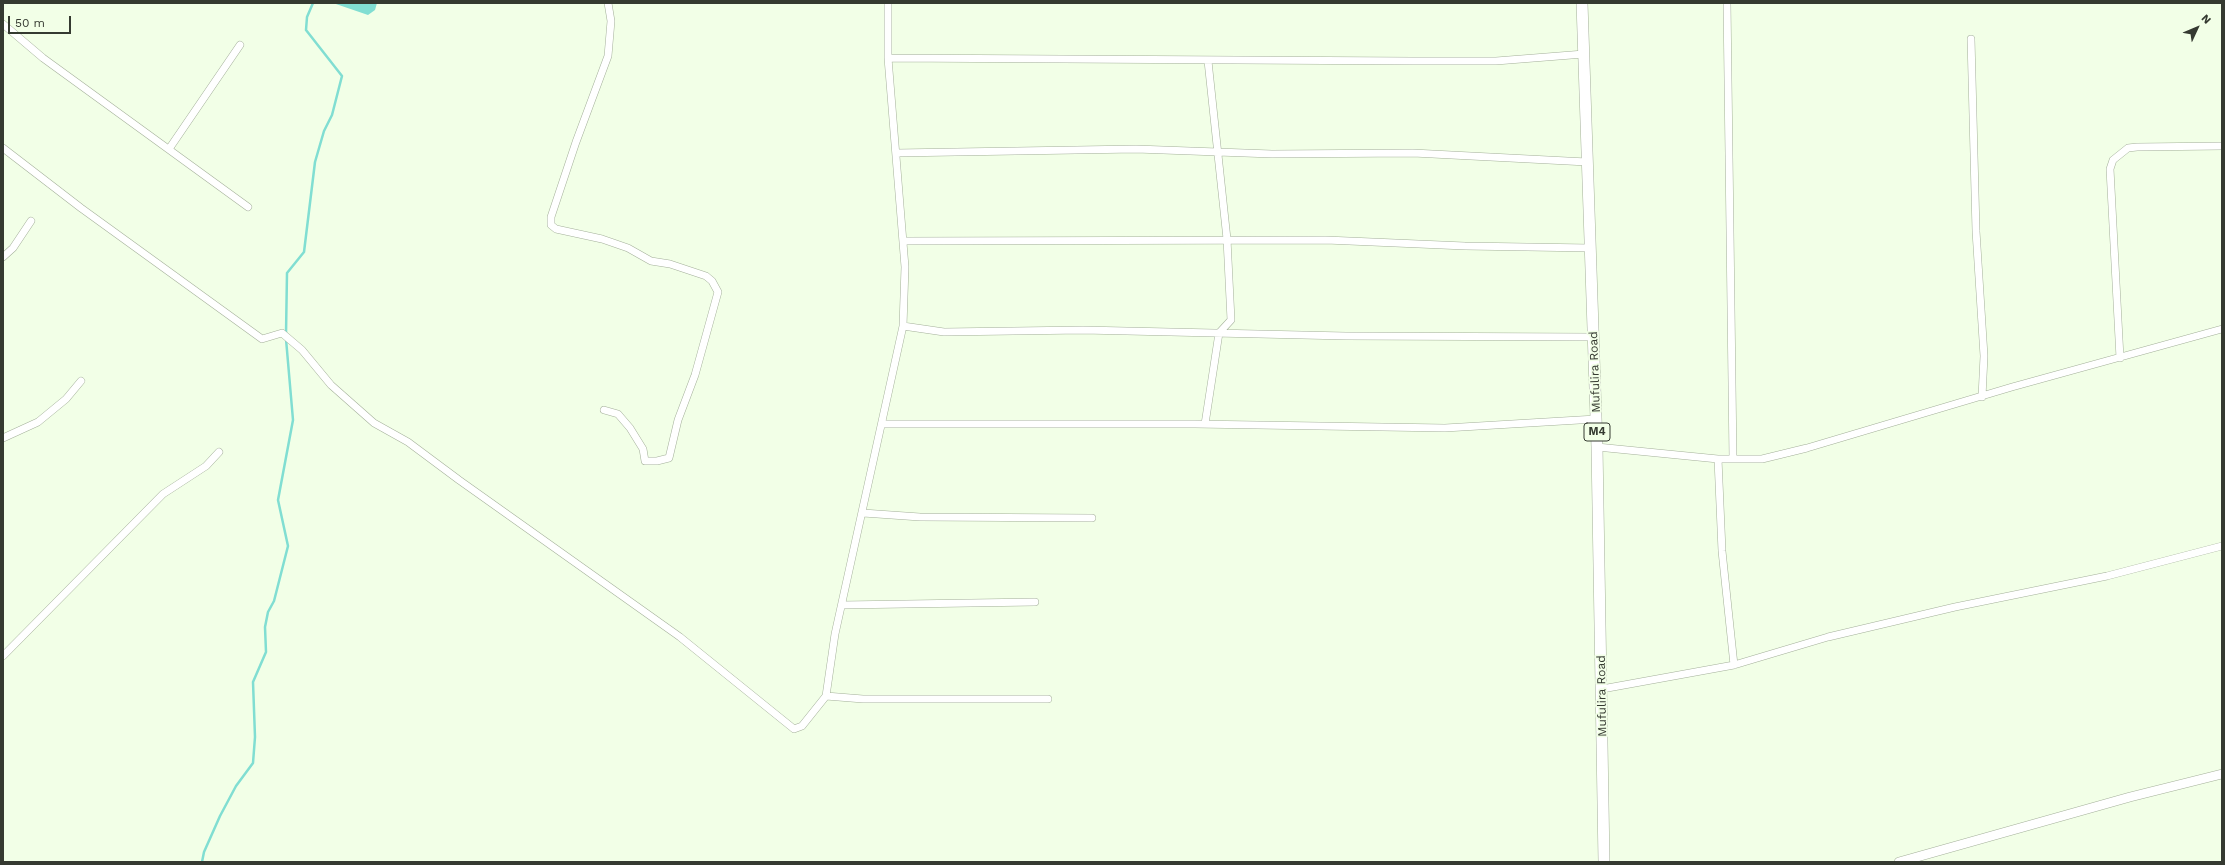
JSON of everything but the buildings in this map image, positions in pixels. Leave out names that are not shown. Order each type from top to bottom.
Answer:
[{"type":"main road","name":"Mufulira Road","points":[[1582,3],[1597,447],[1604,862]]},
{"type":"street","points":[[604,410],[618,414],[630,428],[643,448],[645,461],[657,461],[669,458],[678,420],[695,375],[718,292],[712,281],[700,274],[670,264],[651,261],[628,248],[602,239],[556,229],[551,225],[551,217],[576,142],[608,56],[611,21],[608,3]]},
{"type":"street","points":[[3,148],[81,208],[262,339],[282,333],[302,350],[331,384],[374,424],[408,442],[680,637],[794,729],[802,726],[826,696],[842,605],[903,326],[905,267],[888,58],[888,3]]},
{"type":"street","points":[[1727,3],[1734,460]]},
{"type":"street","points":[[3,24],[43,58],[248,207]]},
{"type":"street","points":[[1971,39],[1976,232],[1984,356],[1982,397]]},
{"type":"street","points":[[169,149],[240,46]]},
{"type":"street","points":[[888,58],[1208,61],[1496,61],[1584,54]]},
{"type":"street","points":[[1205,424],[1219,333],[1231,320],[1227,239],[1208,61]]},
{"type":"street","points":[[2120,358],[2110,169],[2113,160],[2128,148],[2222,146]]},
{"type":"street","points":[[896,153],[1136,149],[1272,154],[1413,153],[1587,162]]},
{"type":"street","points":[[3,258],[13,248],[31,221]]},
{"type":"street","points":[[903,241],[1227,239],[1326,240],[1465,246],[1590,248]]},
{"type":"street","points":[[903,326],[944,332],[1083,330],[1593,337]]},
{"type":"street","points":[[1597,447],[1718,459],[1762,459],[1799,450],[2222,329]]},
{"type":"street","points":[[3,438],[38,422],[66,399],[81,381]]},
{"type":"street","points":[[882,424],[1205,424],[1445,428],[1596,419]]},
{"type":"street","points":[[3,656],[163,494],[206,466],[219,452]]},
{"type":"street","points":[[1718,459],[1722,551],[1734,665]]},
{"type":"street","points":[[863,513],[920,517],[1092,518]]},
{"type":"street","points":[[1602,689],[1734,665],[1828,637],[1954,607],[2107,576],[2222,546]]},
{"type":"street","points":[[842,605],[1035,602]]},
{"type":"street","points":[[826,696],[863,699],[1048,699]]},
{"type":"street","points":[[1899,862],[2130,797],[2222,774]]},
{"type":"water","points":[[333,3],[377,3],[375,10],[368,15]]},
{"type":"waterway","points":[[286,334],[287,273],[304,252],[315,162],[324,131],[332,115],[342,76],[306,30],[307,17],[313,3]]},
{"type":"waterway","points":[[202,862],[204,852],[220,816],[236,786],[253,763],[255,737],[253,682],[266,652],[265,627],[268,612],[274,601],[288,546],[278,500],[293,420],[286,339]]}]
